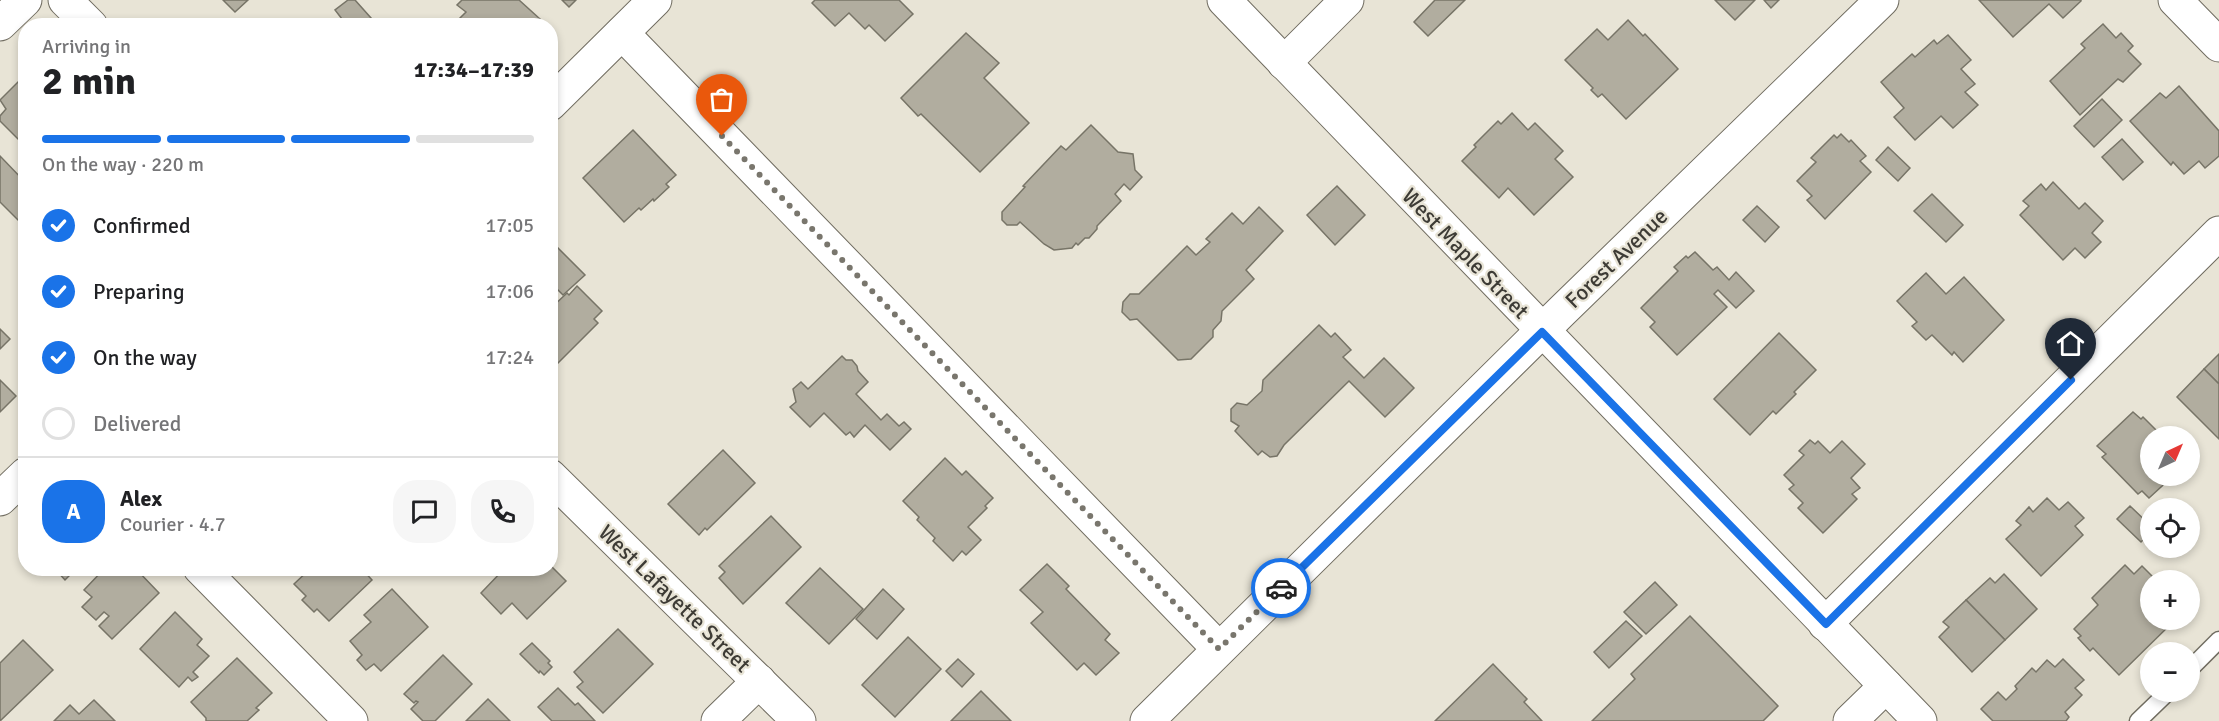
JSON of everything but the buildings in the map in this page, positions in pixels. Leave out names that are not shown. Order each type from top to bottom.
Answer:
[{"type":"street","points":[[0,24],[25,0]]},
{"type":"street","points":[[65,0],[84,18]]},
{"type":"street","points":[[558,96],[655,0]]},
{"type":"street","name":"West Maple Street","points":[[1224,0],[1920,721]]},
{"type":"street","points":[[1284,63],[1347,0]]},
{"type":"street","name":"Forest Avenue","points":[[1147,721],[1882,0]]},
{"type":"street","points":[[2175,0],[2219,45]]},
{"type":"street","points":[[622,33],[1219,649]]},
{"type":"street","points":[[1826,624],[2219,233]]},
{"type":"street","points":[[0,499],[18,482]]},
{"type":"street","name":"West Lafayette Street","points":[[558,484],[799,721]]},
{"type":"street","points":[[208,576],[351,721]]},
{"type":"street","points":[[718,721],[759,681]]},
{"type":"street","points":[[1850,721],[1886,686]]},
{"type":"lane","points":[[2200,659],[2219,640]]},
{"type":"lane","points":[[2138,721],[2158,702]]},
{"type":"way so far","points":[[722,136],[1219,649],[1281,588]]},
{"type":"route","points":[[1281,588],[1542,332],[1826,624],[2071,380]]}]
